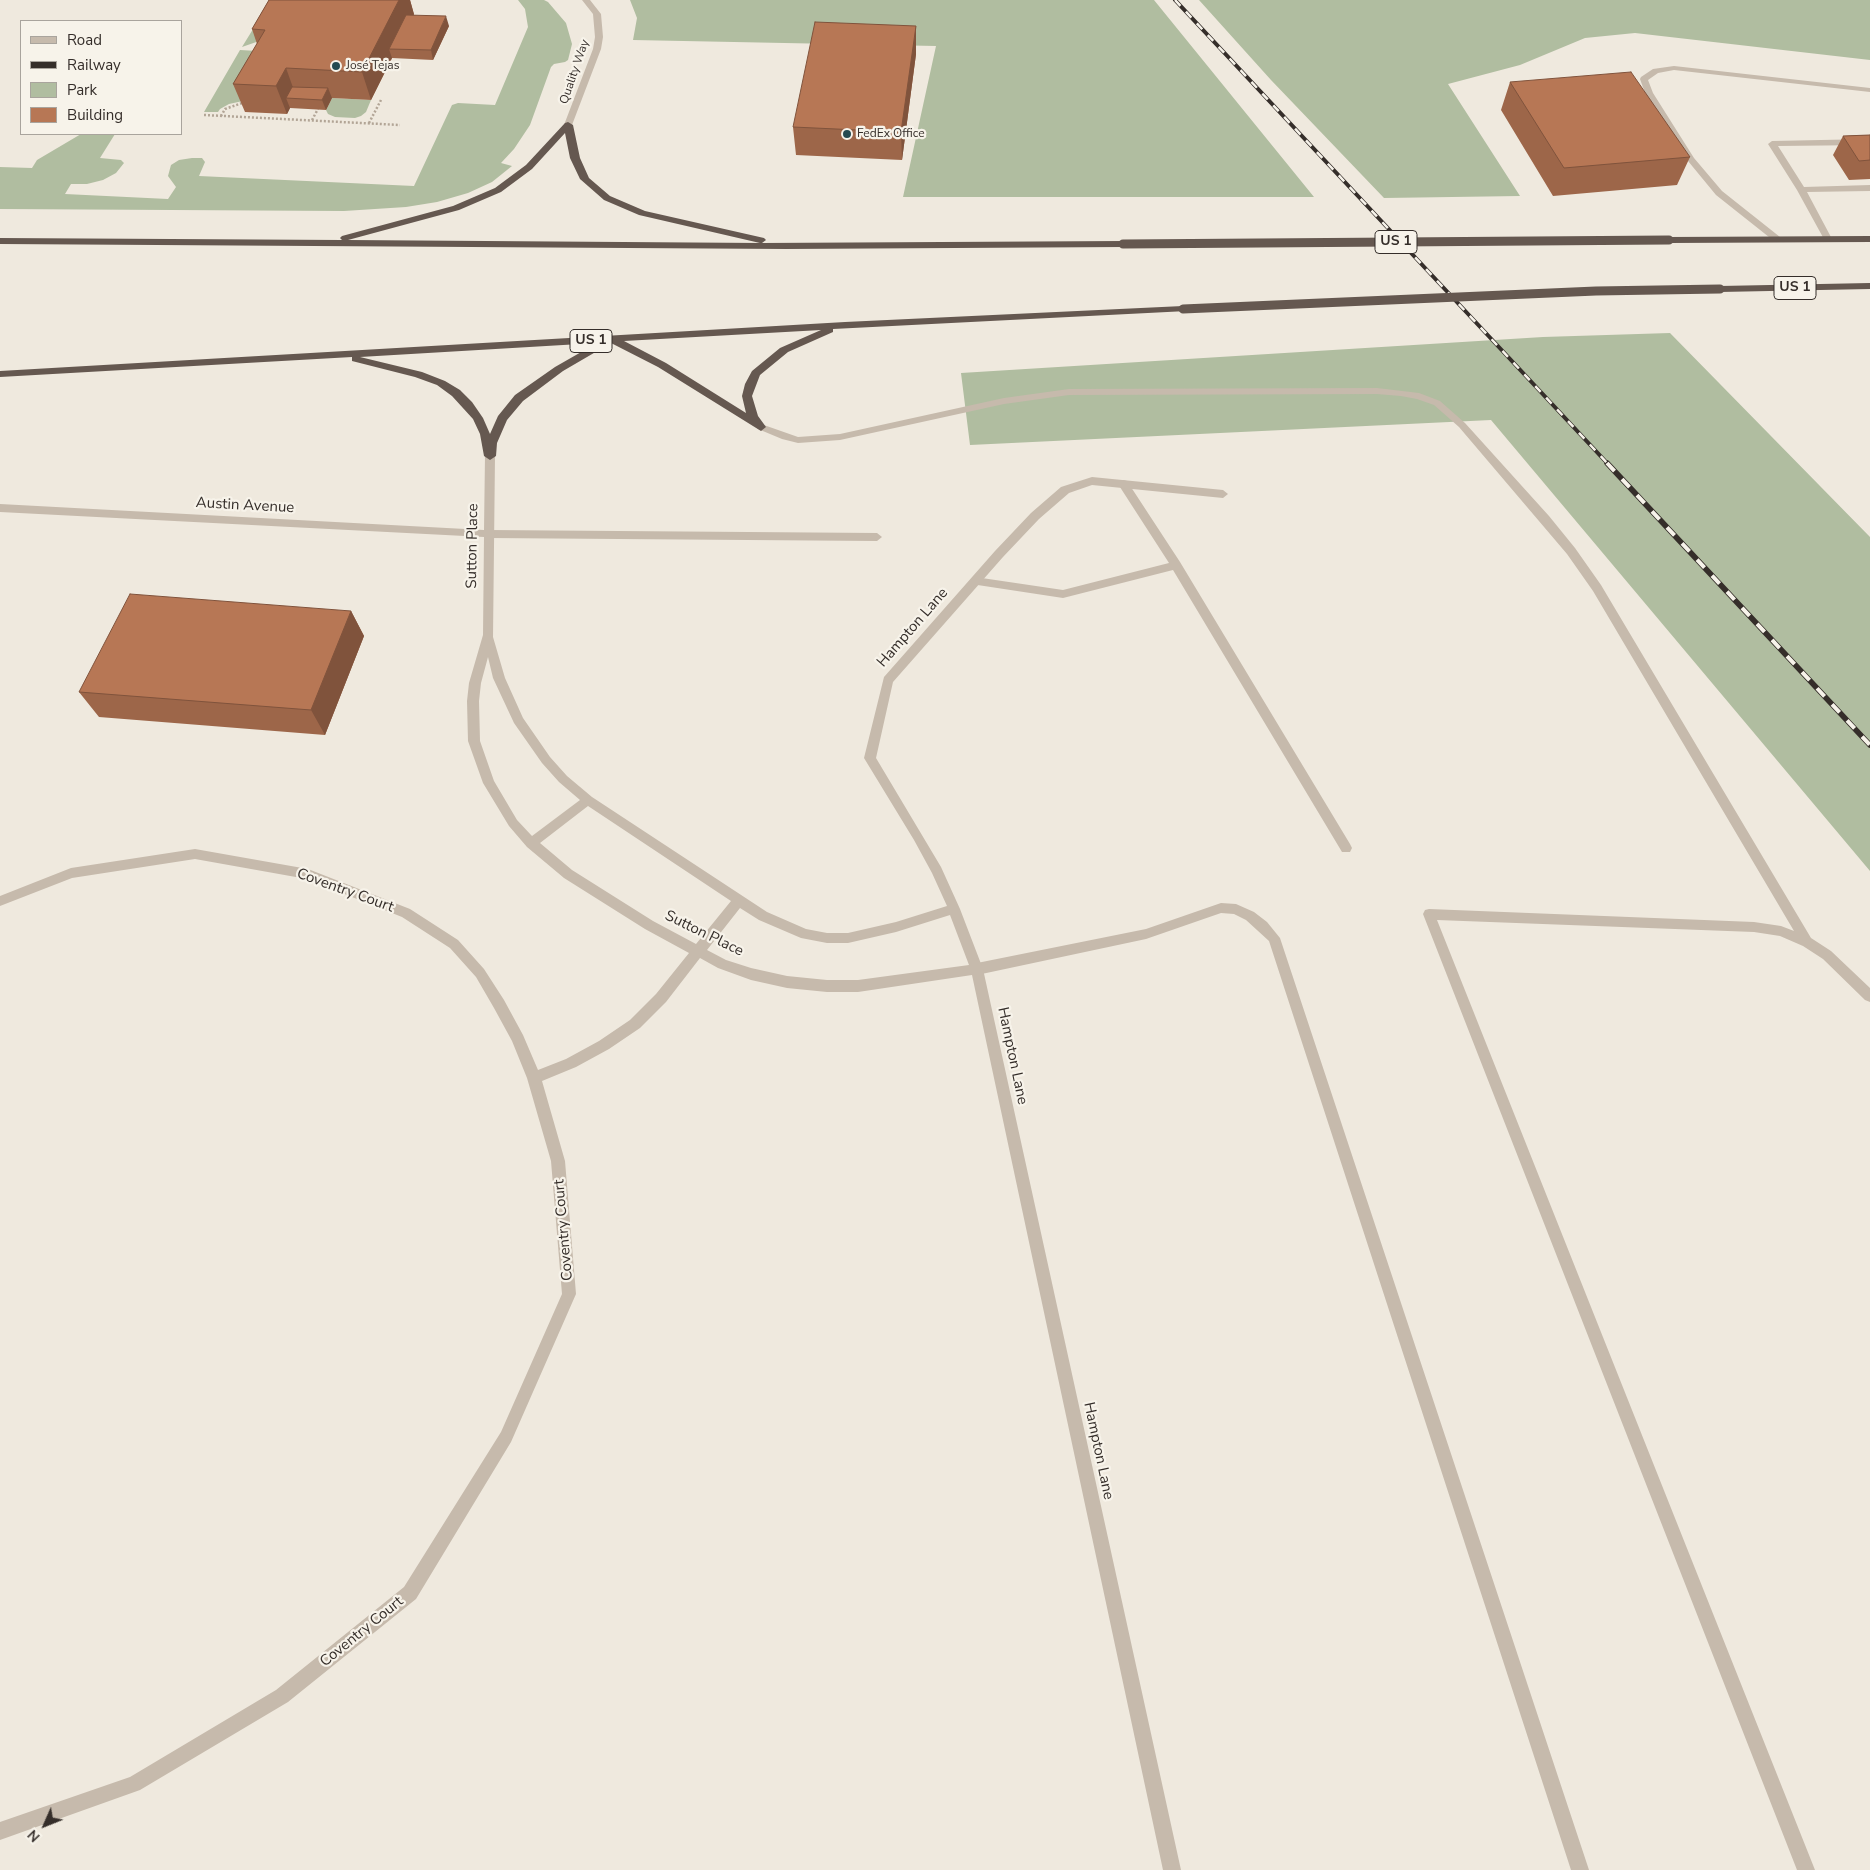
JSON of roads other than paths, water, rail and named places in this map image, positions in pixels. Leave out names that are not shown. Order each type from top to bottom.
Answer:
[{"type":"highway","points":[[325,243],[456,208],[498,190],[530,168],[568,125]]},
{"type":"highway","points":[[568,125],[575,158],[582,174],[594,189],[607,198],[642,213],[786,246]]},
{"type":"highway","name":"US 1","points":[[0,241],[786,246],[1870,239]]},
{"type":"highway","name":"US 1","points":[[0,374],[845,325],[1183,309],[1586,291],[1870,286]]},
{"type":"highway","points":[[761,427],[753,417],[747,396],[750,384],[756,373],[784,350],[821,333],[845,325]]},
{"type":"highway","points":[[490,456],[492,443],[502,420],[519,398],[559,369],[611,339],[662,365],[761,427]]},
{"type":"highway","points":[[336,355],[393,367],[441,383],[468,404],[478,418],[485,434],[490,456]]},
{"type":"street","name":"Quality Way","points":[[568,125],[597,49],[599,37],[597,14],[586,0]]},
{"type":"street","points":[[1777,239],[1719,193],[1708,180],[1686,151],[1649,93],[1644,79],[1656,71],[1674,68],[1870,90]]},
{"type":"street","points":[[1828,239],[1801,190],[1772,144],[1870,142]]},
{"type":"street","points":[[1801,190],[1870,188]]},
{"type":"street","points":[[761,427],[786,438],[798,440],[826,439],[1004,400],[1069,392],[1377,391],[1419,396],[1436,403],[1462,425],[1544,519],[1571,551],[1597,588],[1806,942]]},
{"type":"street","name":"Sutton Place","points":[[490,456],[488,635],[475,683],[472,720],[474,741],[480,762],[489,783],[513,823],[531,843],[568,874],[649,925],[697,952],[722,964],[751,974],[787,982],[826,986],[867,985],[977,969],[1146,934],[1221,908],[1236,909],[1250,916],[1274,938],[1580,1870]]},
{"type":"street","name":"Hampton Lane","points":[[1172,1870],[977,969],[954,909],[918,836],[870,758],[888,680],[1035,516],[1065,490],[1092,481],[1223,494]]},
{"type":"street","points":[[1122,484],[1176,565],[1346,848]]},
{"type":"street","name":"Austin Avenue","points":[[0,508],[489,534],[877,537]]},
{"type":"street","points":[[975,581],[1064,594],[1176,565]]},
{"type":"street","name":"Sutton Place","points":[[488,635],[499,678],[518,720],[546,760],[563,779],[588,800],[763,916],[805,934],[827,938],[848,938],[872,934],[954,909]]},
{"type":"street","points":[[531,843],[588,800]]},
{"type":"street","name":"Coventry Court","points":[[0,901],[71,873],[195,854],[308,874],[406,913],[454,944],[480,974],[499,1004],[518,1039],[534,1078],[558,1161],[569,1294],[506,1437],[410,1593],[282,1696],[134,1784],[0,1831]]},
{"type":"street","points":[[534,1078],[571,1063],[604,1045],[635,1024],[660,998],[739,900]]},
{"type":"street","points":[[1806,1870],[1429,914],[1754,926],[1781,931],[1806,942],[1844,970],[1870,996]]},
{"type":"railway","points":[[1175,0],[1608,464]]},
{"type":"railway","points":[[1607,463],[1870,745]]},
{"type":"place","name":"José Tejas","points":[[336,66]]},
{"type":"place","name":"FedEx Office","points":[[847,134]]}]
